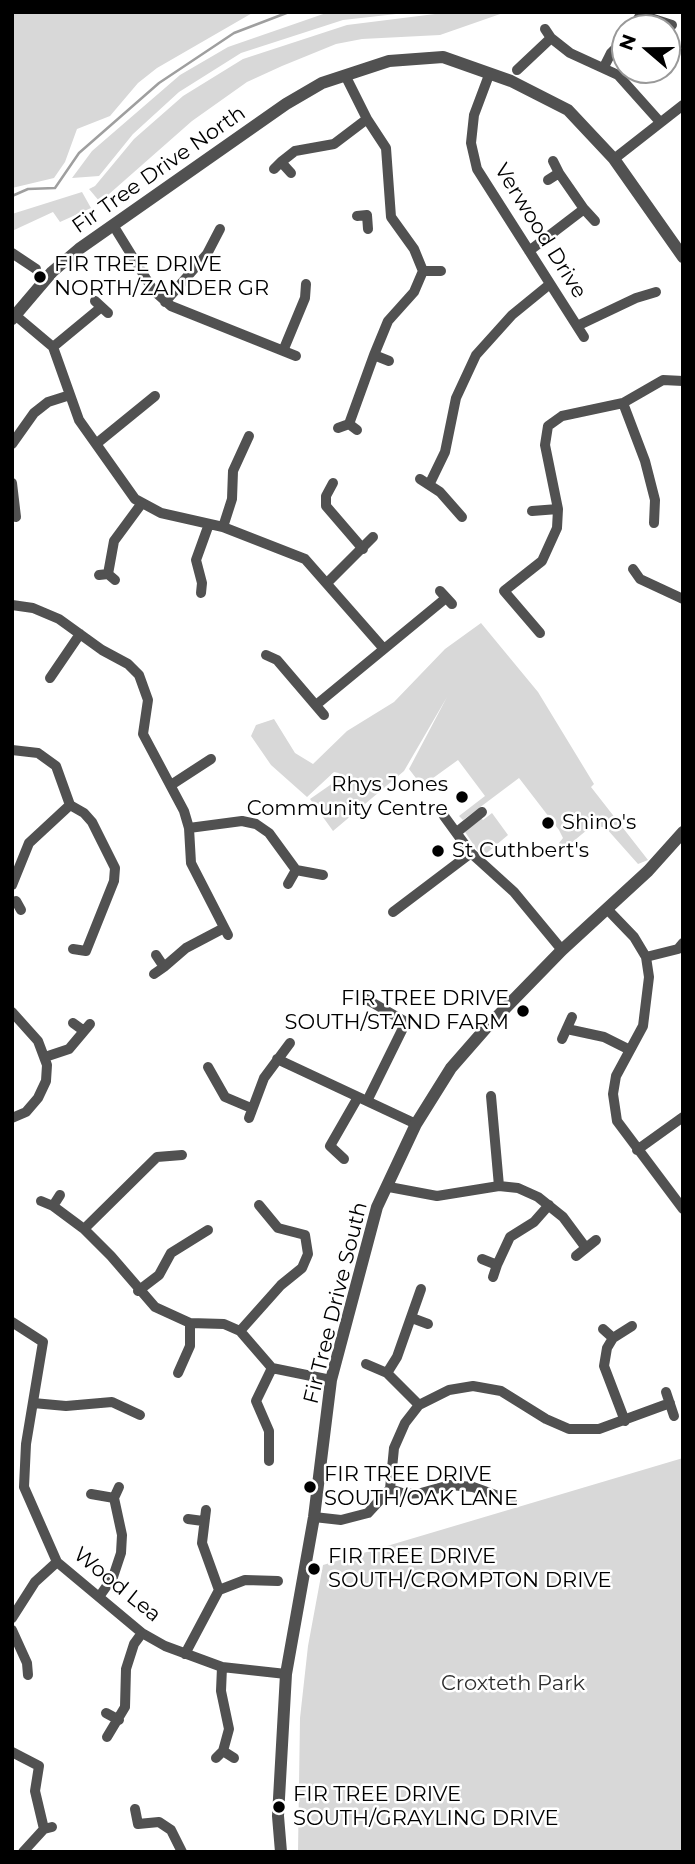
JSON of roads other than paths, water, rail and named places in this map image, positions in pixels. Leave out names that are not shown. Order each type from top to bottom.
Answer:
[{"type":"street","points":[[517,70],[548,33],[570,53],[604,67],[629,85],[660,122]]},
{"type":"street","points":[[604,67],[611,53]]},
{"type":"street","points":[[423,271],[390,212],[388,153],[345,75],[389,61],[443,57],[512,81],[568,110],[614,159],[683,257]]},
{"type":"street","name":"Fir Tree Drive North","points":[[14,317],[65,261],[113,225],[286,104],[322,83],[345,75]]},
{"type":"street","name":"Verwood Drive","points":[[489,75],[474,115],[471,143],[477,169],[583,337]]},
{"type":"street","points":[[614,159],[683,105]]},
{"type":"street","points":[[291,173],[277,166],[295,151],[334,144],[367,119]]},
{"type":"street","points":[[553,161],[584,209],[595,221]]},
{"type":"street","points":[[548,180],[559,173]]},
{"type":"street","points":[[529,251],[584,209]]},
{"type":"street","points":[[368,229],[362,216],[390,212]]},
{"type":"street","points":[[113,225],[153,290],[165,302],[178,311],[296,356]]},
{"type":"street","points":[[165,302],[207,254],[221,227]]},
{"type":"street","points":[[12,253],[36,269]]},
{"type":"street","points":[[423,271],[441,271]]},
{"type":"street","points":[[348,427],[388,321],[414,292],[423,271]]},
{"type":"street","points":[[284,351],[305,298],[306,283]]},
{"type":"street","points":[[463,518],[425,482],[445,452],[456,398],[476,355],[512,315],[550,284]]},
{"type":"street","points":[[631,286],[636,298]]},
{"type":"street","name":"Verwood Drive","points":[[577,326],[636,298],[656,292]]},
{"type":"street","points":[[53,347],[101,308]]},
{"type":"street","points":[[14,317],[53,347],[64,369],[79,420],[124,486],[142,503],[171,516],[223,527],[296,553],[328,582],[384,649]]},
{"type":"street","points":[[374,355],[389,361]]},
{"type":"street","points":[[540,633],[504,591],[542,561],[557,528],[558,509],[545,445],[548,426],[562,416],[622,403],[663,380],[683,381]]},
{"type":"street","points":[[12,444],[33,413],[48,402],[70,395]]},
{"type":"street","points":[[96,444],[156,395]]},
{"type":"street","points":[[622,403],[645,461],[655,500],[654,523]]},
{"type":"street","points":[[223,527],[232,499],[233,471],[250,434]]},
{"type":"street","points":[[333,483],[326,496],[326,506],[363,548]]},
{"type":"street","points":[[12,484],[18,518]]},
{"type":"street","points":[[107,576],[114,541],[142,503]]},
{"type":"street","points":[[532,511],[558,509]]},
{"type":"street","points":[[200,595],[202,583],[196,561],[209,524]]},
{"type":"street","points":[[328,582],[373,537]]},
{"type":"street","points":[[633,569],[640,579],[683,599]]},
{"type":"street","points":[[628,585],[640,579]]},
{"type":"street","points":[[316,705],[446,598]]},
{"type":"street","points":[[12,606],[33,608],[59,619],[128,664],[139,675],[148,700],[143,734],[189,828],[191,863],[226,932],[186,948],[154,974]]},
{"type":"street","points":[[48,679],[80,634]]},
{"type":"street","points":[[265,654],[277,660],[324,715]]},
{"type":"street","points":[[12,750],[38,753],[56,766],[70,805],[85,813],[92,822],[115,868],[114,881],[86,951],[73,949]]},
{"type":"street","points":[[170,785],[211,759]]},
{"type":"street","points":[[15,898],[29,844],[70,805]]},
{"type":"street","points":[[457,832],[482,812]]},
{"type":"street","points":[[444,816],[471,853],[514,892],[562,950]]},
{"type":"street","points":[[189,828],[242,821],[256,824],[269,833],[296,870],[324,875]]},
{"type":"street","name":"Fir Tree Drive South","points":[[281,1852],[278,1816],[286,1674],[314,1517],[331,1380],[377,1207],[416,1124],[451,1068],[562,950],[608,910],[683,832]]},
{"type":"street","points":[[393,912],[471,853]]},
{"type":"street","points":[[288,884],[296,870]]},
{"type":"street","points":[[608,910],[634,937],[646,957],[649,976],[643,1026],[628,1049],[616,1076],[613,1094],[617,1121],[683,1209]]},
{"type":"street","points":[[646,957],[678,949],[683,943]]},
{"type":"street","points":[[156,955],[164,967]]},
{"type":"street","points":[[321,1154],[330,1146],[362,1100],[410,1018],[374,997],[359,995]]},
{"type":"street","points":[[12,1012],[38,1041],[45,1057],[47,1072],[43,1090],[26,1112],[12,1118]]},
{"type":"street","points":[[572,1017],[565,1034],[604,1037],[628,1049]]},
{"type":"street","points":[[45,1057],[69,1049],[87,1028],[73,1023]]},
{"type":"street","points":[[209,1074],[225,1097],[250,1113],[264,1078],[290,1043]]},
{"type":"street","points":[[277,1059],[416,1124]]},
{"type":"street","points":[[491,1096],[499,1186]]},
{"type":"street","points":[[478,1112],[492,1110]]},
{"type":"street","points":[[637,1150],[683,1117]]},
{"type":"street","points":[[330,1146],[344,1160]]},
{"type":"street","points":[[84,1229],[154,1153],[182,1155]]},
{"type":"street","points":[[388,1187],[437,1196],[499,1186],[527,1191],[563,1217],[586,1248]]},
{"type":"street","points":[[53,1206],[60,1195]]},
{"type":"street","points":[[41,1201],[53,1206],[84,1229],[155,1307],[190,1323],[224,1324],[240,1331],[272,1368],[331,1380]]},
{"type":"street","points":[[493,1277],[506,1242],[538,1219],[549,1205]]},
{"type":"street","points":[[240,1331],[281,1285],[302,1268],[308,1254],[305,1235],[278,1228],[262,1209],[253,1220]]},
{"type":"street","points":[[138,1291],[159,1275],[171,1253],[200,1230]]},
{"type":"street","points":[[576,1256],[596,1240]]},
{"type":"street","points":[[482,1259],[497,1265]]},
{"type":"street","points":[[387,1373],[397,1356],[421,1289]]},
{"type":"street","points":[[412,1318],[428,1324]]},
{"type":"street","name":"Wood Lea","points":[[12,1322],[43,1342],[18,1488],[57,1562],[142,1633],[185,1654],[222,1667],[286,1674]]},
{"type":"street","points":[[178,1373],[190,1346],[190,1323]]},
{"type":"street","points":[[625,1421],[604,1366],[607,1348],[613,1338],[632,1326]]},
{"type":"street","points":[[603,1329],[613,1338]]},
{"type":"street","points":[[171,1354],[183,1361]]},
{"type":"street","points":[[366,1364],[387,1373],[419,1405]]},
{"type":"street","points":[[272,1368],[256,1401],[270,1431],[273,1455]]},
{"type":"street","points":[[314,1517],[341,1520],[368,1513],[390,1489],[394,1448],[405,1423],[419,1405],[449,1390],[473,1386],[513,1396],[546,1419],[569,1429],[599,1429],[670,1403]]},
{"type":"street","points":[[112,1402],[117,1389]]},
{"type":"street","points":[[666,1392],[674,1416]]},
{"type":"street","points":[[33,1403],[66,1406],[112,1402],[140,1415]]},
{"type":"street","points":[[390,1489],[405,1494],[421,1493],[450,1485],[473,1488],[512,1501]]},
{"type":"street","points":[[91,1494],[117,1493],[122,1535],[121,1553],[113,1577],[99,1597]]},
{"type":"street","points":[[206,1510],[202,1543],[219,1590]]},
{"type":"street","points":[[188,1519],[204,1521]]},
{"type":"street","points":[[12,1618],[35,1582],[57,1562]]},
{"type":"street","points":[[258,1566],[258,1579]]},
{"type":"street","points":[[185,1654],[219,1590],[245,1580],[278,1581]]},
{"type":"street","points":[[12,1630],[27,1669],[39,1660]]},
{"type":"street","points":[[107,1737],[125,1707],[126,1669],[134,1644],[142,1633]]},
{"type":"street","points":[[222,1667],[221,1691],[229,1729],[220,1754],[234,1758]]},
{"type":"street","points":[[106,1713],[119,1720]]},
{"type":"street","points":[[12,1752],[40,1766],[35,1791],[48,1828],[23,1852]]},
{"type":"street","points":[[135,1809],[138,1824],[159,1822],[171,1830],[182,1852]]},
{"type":"waterway","points":[[12,196],[28,189],[55,188],[79,153],[159,83],[234,33],[289,12]]},
{"type":"place","name":"FIR TREE DRIVE NORTH/ZANDER GR","points":[[40,277]]},
{"type":"place","name":"Rhys Jones Community Centre","points":[[462,797]]},
{"type":"place","name":"Shino's","points":[[548,823]]},
{"type":"place","name":"St Cuthbert's","points":[[438,851]]},
{"type":"place","name":"FIR TREE DRIVE SOUTH/STAND FARM","points":[[523,1011]]},
{"type":"place","name":"FIR TREE DRIVE SOUTH/OAK LANE","points":[[310,1487]]},
{"type":"place","name":"FIR TREE DRIVE SOUTH/CROMPTON DRIVE","points":[[314,1569]]},
{"type":"place","name":"FIR TREE DRIVE SOUTH/GRAYLING DRIVE","points":[[279,1807]]},
{"type":"park label","name":"Croxteth Park","points":[[513,1684]]}]
